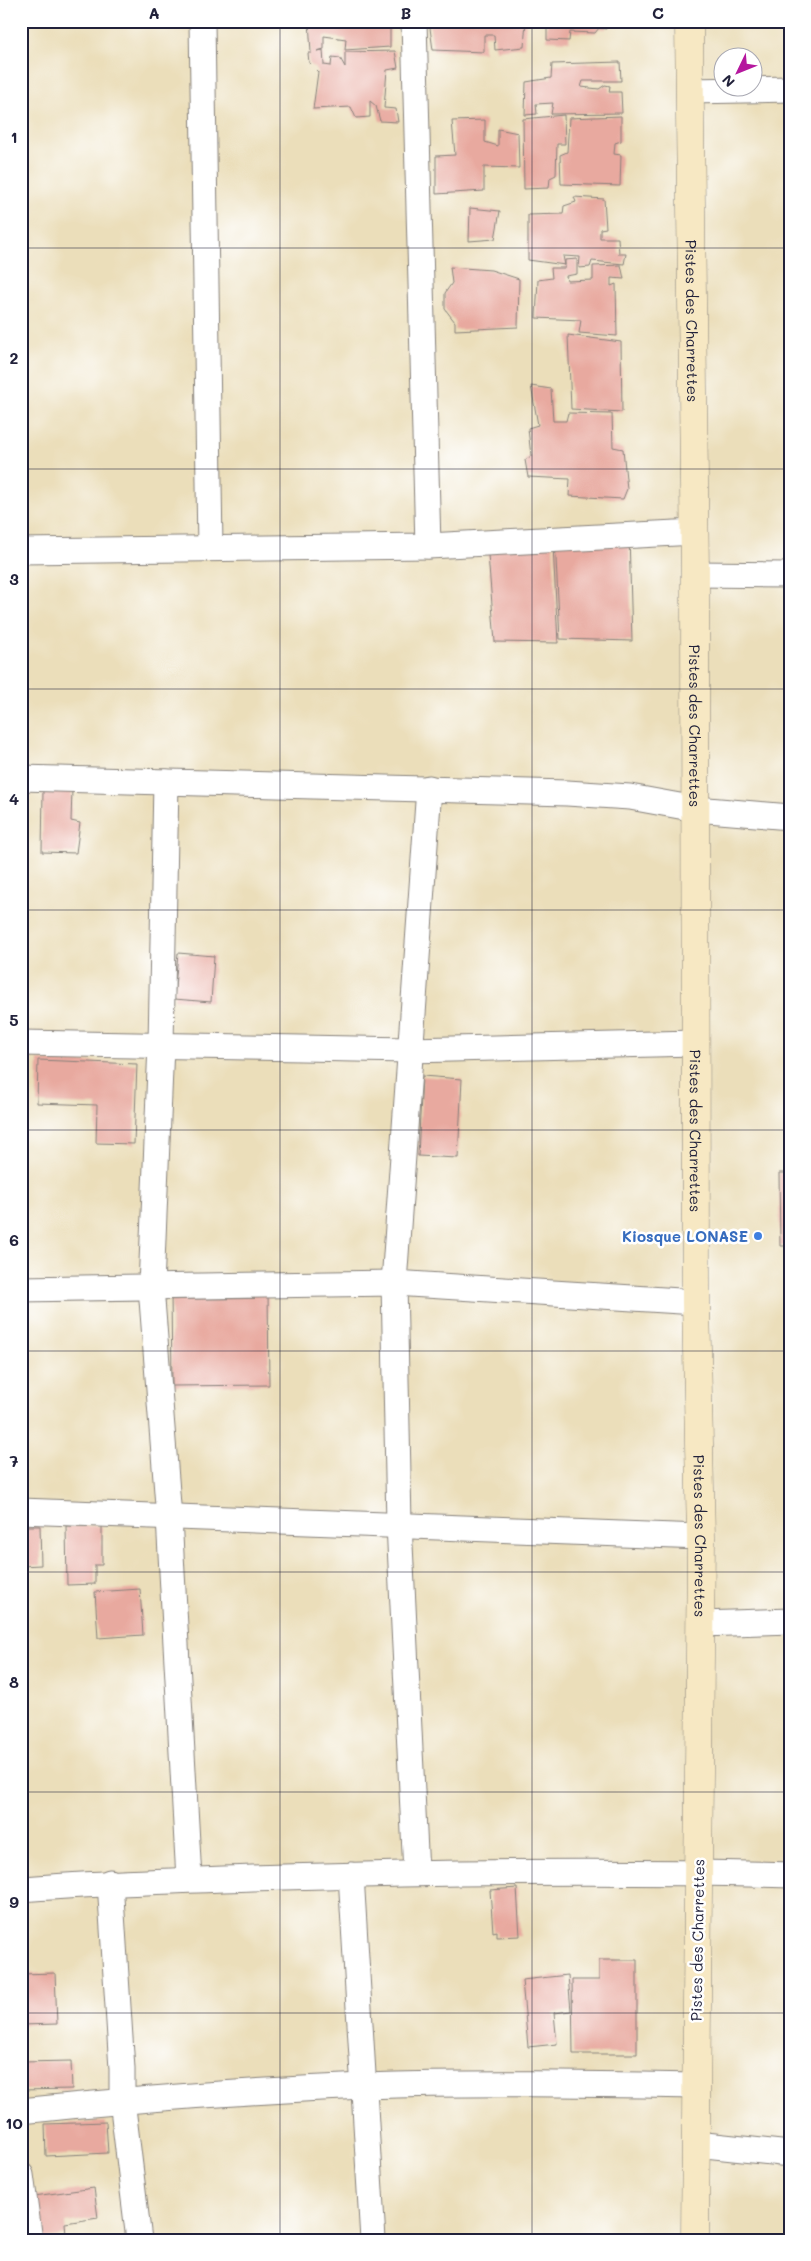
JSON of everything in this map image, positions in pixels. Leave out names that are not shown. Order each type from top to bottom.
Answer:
[{"type":"main road","name":"Pistes des Charrettes","points":[[689,21],[695,532],[696,1302],[701,1537],[695,2240]]},
{"type":"street","points":[[202,21],[210,548]]},
{"type":"street","points":[[414,21],[428,546]]},
{"type":"street","points":[[690,91],[790,89]]},
{"type":"street","points":[[21,551],[428,546],[695,532]]},
{"type":"street","points":[[695,574],[790,575]]},
{"type":"street","points":[[21,778],[429,788],[630,797],[696,809],[790,817]]},
{"type":"street","points":[[166,782],[161,1045],[152,1286],[169,1518],[190,1879]]},
{"type":"street","points":[[416,1873],[398,1524],[394,1283],[429,788]]},
{"type":"street","points":[[21,1043],[409,1050],[695,1042]]},
{"type":"street","points":[[21,1289],[394,1283],[696,1302]]},
{"type":"street","points":[[21,1511],[701,1537]]},
{"type":"street","points":[[701,1624],[790,1621]]},
{"type":"street","points":[[21,1889],[110,1882],[416,1873],[698,1872],[790,1874]]},
{"type":"street","points":[[351,1875],[373,2240]]},
{"type":"street","points":[[110,1882],[122,2069],[122,2100],[139,2240]]},
{"type":"street","points":[[21,2111],[122,2100],[364,2086],[532,2083],[695,2086]]},
{"type":"street","points":[[696,2144],[790,2154]]},
{"type":"street","points":[[21,2175],[30,2240]]},
{"type":"building","points":[[309,21],[390,21],[390,47],[345,50],[346,39],[324,36],[324,49],[317,51],[323,50],[324,65],[331,66],[332,57],[340,58],[345,67],[345,52],[395,51],[398,68],[387,70],[384,108],[396,109],[398,122],[380,121],[376,106],[370,101],[370,117],[356,118],[351,107],[313,109],[318,72],[309,63],[308,53],[311,53]]},
{"type":"building","points":[[429,21],[526,21],[524,47],[495,50],[494,35],[484,35],[484,52],[433,50]]},
{"type":"building","points":[[547,21],[607,21],[606,29],[599,28],[595,33],[570,32],[569,41],[547,40]]},
{"type":"building","points":[[620,62],[621,81],[583,81],[581,87],[599,89],[605,85],[610,86],[609,92],[621,92],[622,113],[551,114],[553,103],[536,104],[537,114],[525,115],[526,82],[551,78],[552,64]]},
{"type":"building","points":[[564,115],[565,144],[557,144],[556,175],[550,178],[549,188],[524,189],[523,119]]},
{"type":"building","points":[[621,116],[621,141],[615,143],[614,154],[621,155],[620,186],[561,184],[560,155],[567,152],[569,118]]},
{"type":"building","points":[[485,120],[485,142],[498,146],[498,129],[518,133],[519,168],[484,167],[484,191],[436,194],[436,156],[455,155],[452,121]]},
{"type":"building","points":[[574,197],[604,199],[606,228],[600,229],[600,238],[618,238],[619,254],[626,254],[624,264],[592,261],[590,267],[579,268],[580,257],[563,256],[565,265],[528,260],[528,215],[563,214],[564,206],[576,202]]},
{"type":"building","points":[[470,208],[500,211],[495,239],[469,241]]},
{"type":"building","points":[[577,259],[577,274],[566,276],[567,281],[593,280],[593,266],[621,265],[624,279],[611,278],[611,286],[616,284],[617,336],[579,333],[581,320],[536,318],[538,280],[552,278],[551,268],[565,268],[565,260]]},
{"type":"building","points":[[450,267],[491,270],[519,279],[518,327],[455,330],[455,322],[445,309],[445,293],[452,283]]},
{"type":"building","points":[[568,335],[621,342],[622,412],[571,409]]},
{"type":"building","points":[[531,386],[551,389],[553,421],[566,421],[568,413],[612,414],[613,447],[623,449],[627,489],[623,499],[569,496],[570,479],[528,477],[525,460],[531,456],[528,428],[538,425]]},
{"type":"building","points":[[629,535],[632,641],[560,639],[555,539]]},
{"type":"building","points":[[487,542],[553,545],[558,643],[495,642]]},
{"type":"building","points":[[43,790],[72,790],[71,821],[80,823],[76,853],[42,852]]},
{"type":"building","points":[[178,953],[214,956],[211,1002],[174,999]]},
{"type":"building","points":[[38,1060],[137,1064],[134,1144],[96,1143],[97,1105],[37,1103]]},
{"type":"building","points":[[422,1076],[462,1079],[458,1158],[418,1156]]},
{"type":"building","points":[[779,1173],[790,1173],[790,1246],[780,1246]]},
{"type":"building","points":[[268,1291],[269,1385],[172,1386],[171,1292]]},
{"type":"building","points":[[21,1526],[40,1526],[41,1565],[21,1566]]},
{"type":"building","points":[[66,1526],[102,1526],[102,1565],[95,1565],[95,1584],[67,1585]]},
{"type":"building","points":[[140,1589],[143,1635],[98,1638],[95,1592]]},
{"type":"building","points":[[517,1888],[520,1936],[497,1937],[497,1931],[493,1932],[490,1890]]},
{"type":"building","points":[[599,1960],[637,1960],[637,2054],[573,2054],[572,1980],[599,1980]]},
{"type":"building","points":[[55,1973],[57,2024],[21,2025],[21,1974]]},
{"type":"building","points":[[568,1975],[571,2011],[554,2013],[557,2044],[528,2047],[522,1980]]},
{"type":"building","points":[[71,2061],[72,2089],[21,2090],[21,2062]]},
{"type":"building","points":[[106,2122],[108,2153],[46,2156],[45,2124]]},
{"type":"building","points":[[94,2188],[98,2218],[65,2223],[66,2235],[40,2239],[34,2196]]},
{"type":"place","name":"Kiosque LONASE","points":[[758,1236]]}]
